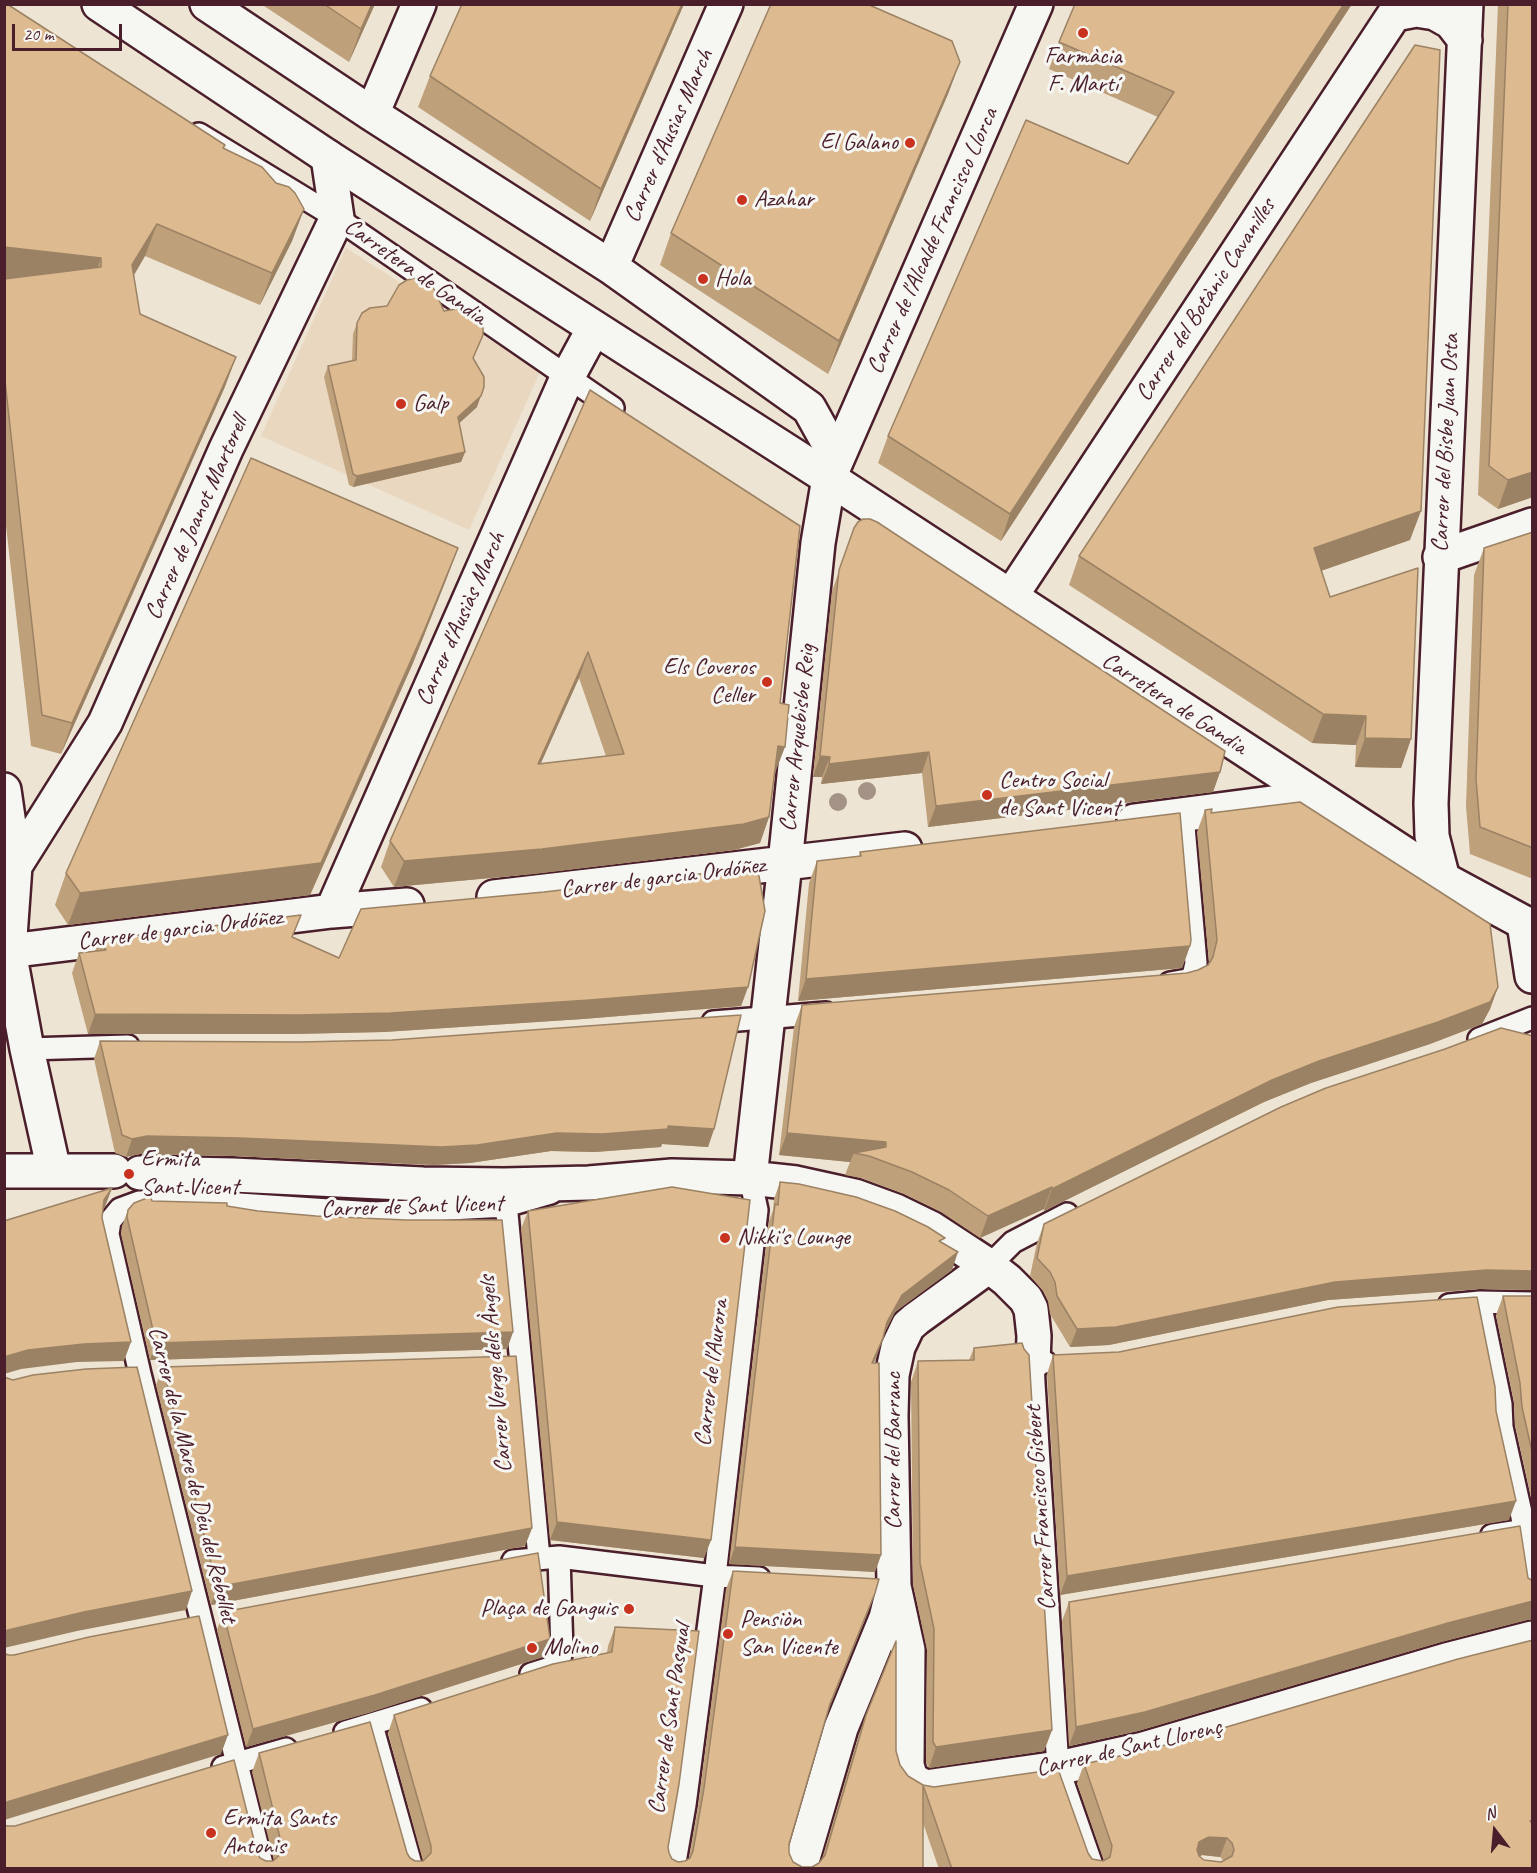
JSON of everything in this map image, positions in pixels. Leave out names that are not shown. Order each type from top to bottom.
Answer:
[{"type":"street","name":"Carretera de Gandia","points":[[99,4],[327,157],[829,478],[1443,879],[1528,925]]},
{"type":"street","points":[[207,4],[372,114],[611,267],[809,408],[838,439]]},
{"type":"street","points":[[372,114],[419,4]]},
{"type":"street","name":"Carrer d'Ausias March","points":[[611,267],[726,4]]},
{"type":"street","name":"Carrer de l'Alcalde Francisco Llorca","points":[[829,478],[838,439],[1036,4]]},
{"type":"street","name":"Carrer del Bisbe Juan Osta","points":[[1443,879],[1432,836],[1431,803],[1466,4]]},
{"type":"street","points":[[1398,9],[1435,13],[1451,22],[1465,39]]},
{"type":"street","name":"Carrer del Botànic Cavanilles","points":[[1011,596],[1398,9]]},
{"type":"street","points":[[327,157],[337,218]]},
{"type":"street","name":"Carrer de Joanot Martorell","points":[[15,866],[105,723],[237,454],[337,218]]},
{"type":"street","name":"Carrer d'Ausiàs March","points":[[332,911],[567,378],[594,328]]},
{"type":"street","name":"Carrer Arquebisbe Reig","points":[[750,1178],[785,863],[808,537],[829,478]]},
{"type":"street","points":[[1440,557],[1533,525]]},
{"type":"street","points":[[452,552],[484,567]]},
{"type":"street","points":[[4,790],[15,866],[7,958],[54,1171]]},
{"type":"street","points":[[1101,825],[1317,797]]},
{"type":"street","name":"Carrer de garcia Ordóñez","points":[[7,958],[332,911],[535,893],[938,845]]},
{"type":"street","points":[[1528,925],[1533,976]]},
{"type":"street","name":"Carrer de Sant Vicent","points":[[4,1171],[233,1175],[382,1183],[505,1195],[589,1183],[672,1176],[750,1178],[796,1183],[855,1196],[878,1204],[931,1228],[989,1266]]},
{"type":"street","name":"Carrer Francisco Gisbert","points":[[989,1266],[1019,1293],[1031,1309],[1034,1335],[1033,1362]]},
{"type":"street","name":"Carrer del Barranc","points":[[800,1869],[841,1728],[886,1618],[883,1585],[892,1375],[898,1347],[908,1326],[916,1318],[989,1266]]},
{"type":"street","name":"Carrer de Sant Llorenç","points":[[883,1585],[908,1650],[907,1766],[911,1779],[925,1787],[1058,1768],[1164,1743],[1446,1660],[1533,1638]]},
{"type":"lane","name":"Carretera de Gandia","points":[[186,125],[337,218],[625,416]]},
{"type":"lane","points":[[1154,984],[1187,980],[1193,976],[1196,963],[1183,815]]},
{"type":"lane","points":[[699,1023],[850,1011]]},
{"type":"lane","points":[[1463,1045],[1533,1018]]},
{"type":"lane","points":[[27,1048],[150,1046]]},
{"type":"lane","name":"Carrer de l'Aurora","points":[[715,1576],[757,1210],[750,1178]]},
{"type":"lane","name":"Carrer de Sant Vicent","points":[[125,1206],[139,1202],[172,1201],[374,1213],[505,1195]]},
{"type":"lane","name":"Carrer Verge dels Àngels","points":[[505,1195],[520,1361],[562,1651],[559,1662],[550,1668],[516,1679]]},
{"type":"lane","name":"Carrer del Barranc","points":[[989,1266],[1013,1242],[1088,1203]]},
{"type":"lane","name":"Carrer de la Mare de Déu del Rebollet","points":[[125,1206],[116,1212],[110,1221],[108,1234],[130,1374],[201,1619],[263,1869]]},
{"type":"lane","points":[[1428,1307],[1480,1302],[1533,1303]]},
{"type":"lane","points":[[1480,1302],[1501,1404],[1502,1427],[1524,1530],[1533,1589]]},
{"type":"lane","points":[[497,1362],[520,1361]]},
{"type":"lane","points":[[1033,1362],[1067,1362]]},
{"type":"lane","name":"Carrer Francisco Gisbert","points":[[1033,1362],[1058,1768],[1093,1869]]},
{"type":"lane","points":[[130,1374],[164,1373]]},
{"type":"lane","points":[[1478,1538],[1524,1530]]},
{"type":"lane","points":[[491,1565],[549,1558],[715,1576],[782,1579]]},
{"type":"lane","name":"Carrer de Sant Pasqual","points":[[674,1869],[685,1805],[715,1576]]},
{"type":"lane","points":[[1048,1610],[1071,1606]]},
{"type":"lane","points":[[179,1624],[224,1615]]},
{"type":"lane","points":[[327,1737],[439,1703]]},
{"type":"lane","points":[[372,1725],[412,1869]]},
{"type":"lane","points":[[203,1773],[304,1744]]},
{"type":"shaded area","name":"Galp","points":[[346,248],[540,372],[469,530],[261,436]]},
{"type":"building","points":[[4,4],[225,145],[223,148],[262,167],[276,183],[289,187],[295,193],[304,209],[272,273],[157,224],[132,265],[140,314],[236,357],[72,723],[42,715],[4,372],[4,279],[101,267],[101,258],[4,247]]},
{"type":"building","points":[[324,4],[372,4],[361,29]]},
{"type":"building","points":[[462,4],[682,4],[601,189],[430,76]]},
{"type":"building","points":[[771,4],[867,4],[952,41],[960,62],[839,341],[671,233]]},
{"type":"building","points":[[1075,4],[1344,4],[1010,514],[888,436],[1026,120],[1128,164],[1174,92],[1059,42]]},
{"type":"building","points":[[1508,4],[1533,4],[1533,472],[1508,480],[1489,466]]},
{"type":"building","points":[[1415,45],[1440,50],[1421,511],[1314,548],[1330,597],[1418,568],[1411,739],[1365,738],[1366,716],[1323,714],[1079,556]]},
{"type":"building","points":[[416,278],[433,287],[444,311],[462,308],[479,319],[483,325],[483,335],[473,358],[484,377],[484,387],[481,396],[458,417],[465,452],[357,476],[353,474],[328,366],[356,360],[357,323],[362,313],[370,308],[387,306],[399,285]]},
{"type":"building","points":[[590,390],[800,526],[780,703],[789,705],[785,747],[778,746],[769,817],[744,824],[542,849],[404,861],[390,841]],"holes":[[[588,652],[624,754],[538,764]]]},
{"type":"building","points":[[251,458],[458,548],[424,631],[321,863],[80,893],[66,873]]},
{"type":"building","points":[[863,519],[877,522],[1225,751],[1220,772],[936,806],[929,752],[829,764],[830,757],[820,756],[839,570],[854,528]]},
{"type":"building","points":[[1533,532],[1533,848],[1480,827],[1476,779],[1484,548]]},
{"type":"building","points":[[1300,802],[1490,924],[1498,987],[1490,1002],[1438,1022],[1319,1061],[1272,1080],[1052,1189],[1052,1187],[988,1216],[949,1190],[912,1172],[869,1156],[854,1153],[886,1147],[886,1142],[787,1133],[802,1005],[1187,973],[1198,970],[1208,965],[1213,957],[1217,940],[1205,810],[1212,809],[1211,813]]},
{"type":"building","points":[[1180,813],[1190,946],[806,979],[817,861],[861,856],[860,852]]},
{"type":"building","points":[[751,868],[759,876],[765,911],[748,987],[391,1013],[95,1014],[79,953],[106,950],[99,940],[301,915],[292,937],[339,958],[361,909],[544,892]]},
{"type":"building","points":[[741,1015],[714,1129],[668,1126],[668,1129],[602,1134],[557,1133],[477,1145],[441,1147],[240,1138],[147,1136],[132,1139],[122,1135],[100,1041],[392,1040]]},
{"type":"building","points":[[1501,1028],[1533,1036],[1533,1271],[1487,1270],[1335,1282],[1116,1327],[1077,1329],[1057,1296],[1055,1282],[1050,1272],[1037,1258],[1044,1224],[1281,1107],[1326,1088]]},
{"type":"building","points":[[780,1182],[856,1197],[895,1211],[945,1238],[939,1241],[958,1252],[902,1295],[887,1322],[872,1363],[879,1363],[881,1555],[735,1547],[775,1204],[778,1205]]},
{"type":"building","points":[[672,1187],[750,1200],[711,1540],[557,1522],[528,1211]]},
{"type":"building","points":[[112,1188],[104,1200],[102,1218],[131,1342],[28,1350],[4,1357],[4,1221]]},
{"type":"building","points":[[151,1198],[152,1201],[227,1203],[227,1206],[258,1211],[316,1216],[406,1220],[502,1220],[513,1332],[156,1343],[127,1217],[128,1210],[134,1203]]},
{"type":"building","points":[[1503,1296],[1533,1296],[1533,1456],[1522,1407],[1520,1383]]},
{"type":"building","points":[[1477,1297],[1495,1387],[1496,1411],[1516,1501],[1067,1576],[1053,1355],[1119,1352],[1338,1307]]},
{"type":"building","points":[[1022,1343],[1029,1355],[1052,1730],[936,1747],[933,1742],[934,1629],[920,1563],[918,1361],[974,1360],[974,1348]]},
{"type":"building","points":[[516,1356],[532,1528],[217,1587],[163,1367]]},
{"type":"building","points":[[137,1367],[192,1591],[84,1612],[4,1632],[4,1377],[13,1380],[33,1375],[86,1369]]},
{"type":"building","points":[[1520,1526],[1528,1578],[1533,1581],[1533,1601],[1448,1623],[1145,1712],[1076,1727],[1069,1602]]},
{"type":"building","points":[[538,1553],[550,1639],[375,1695],[253,1729],[223,1612]]},
{"type":"building","points":[[733,1571],[879,1579],[830,1704],[789,1844],[789,1853],[793,1862],[802,1867],[812,1867],[819,1863],[825,1855],[866,1715],[896,1641],[896,1751],[900,1765],[908,1776],[923,1785],[923,1869],[4,1869],[4,1825],[15,1826],[234,1760],[257,1852],[260,1858],[273,1861],[282,1853],[282,1846],[259,1753],[370,1722],[407,1853],[415,1861],[423,1861],[431,1853],[431,1846],[394,1715],[553,1664],[612,1652],[615,1627],[699,1631],[679,1784],[668,1847],[672,1859],[678,1862],[685,1861],[690,1858],[693,1851],[704,1788]]},
{"type":"building","points":[[199,1616],[228,1735],[4,1804],[4,1653],[14,1655],[89,1637]]},
{"type":"building","points":[[1533,1640],[1533,1820],[1530,1821],[1533,1824],[1533,1869],[952,1869],[923,1785],[934,1787],[1058,1769],[1088,1853],[1092,1859],[1103,1861],[1110,1857],[1112,1846],[1084,1764],[1155,1748],[1458,1659]],"holes":[[[1209,1837],[1227,1838],[1234,1850],[1232,1856],[1221,1862],[1204,1860],[1199,1856],[1197,1850],[1199,1842]]]},
{"type":"place","name":"Farmàcia F. Martí","points":[[1083,33]]},
{"type":"place","name":"El Galano","points":[[910,143]]},
{"type":"place","name":"Azahar","points":[[742,200]]},
{"type":"place","name":"Hola","points":[[703,279]]},
{"type":"place","name":"Galp","points":[[401,404]]},
{"type":"place","name":"Els Coveros Celler","points":[[767,682]]},
{"type":"place","name":"Centro Social de Sant Vicent","points":[[987,795]]},
{"type":"place","name":"Ermita Sant Vicent","points":[[129,1174]]},
{"type":"place","name":"Nikki's Lounge","points":[[725,1238]]},
{"type":"place","name":"Plaça de Ganguis","points":[[629,1609]]},
{"type":"place","name":"Pensiòn San Vicente","points":[[728,1634]]},
{"type":"place","name":"Molino","points":[[532,1648]]},
{"type":"place","name":"Ermita Sants Antonis","points":[[211,1833]]}]
